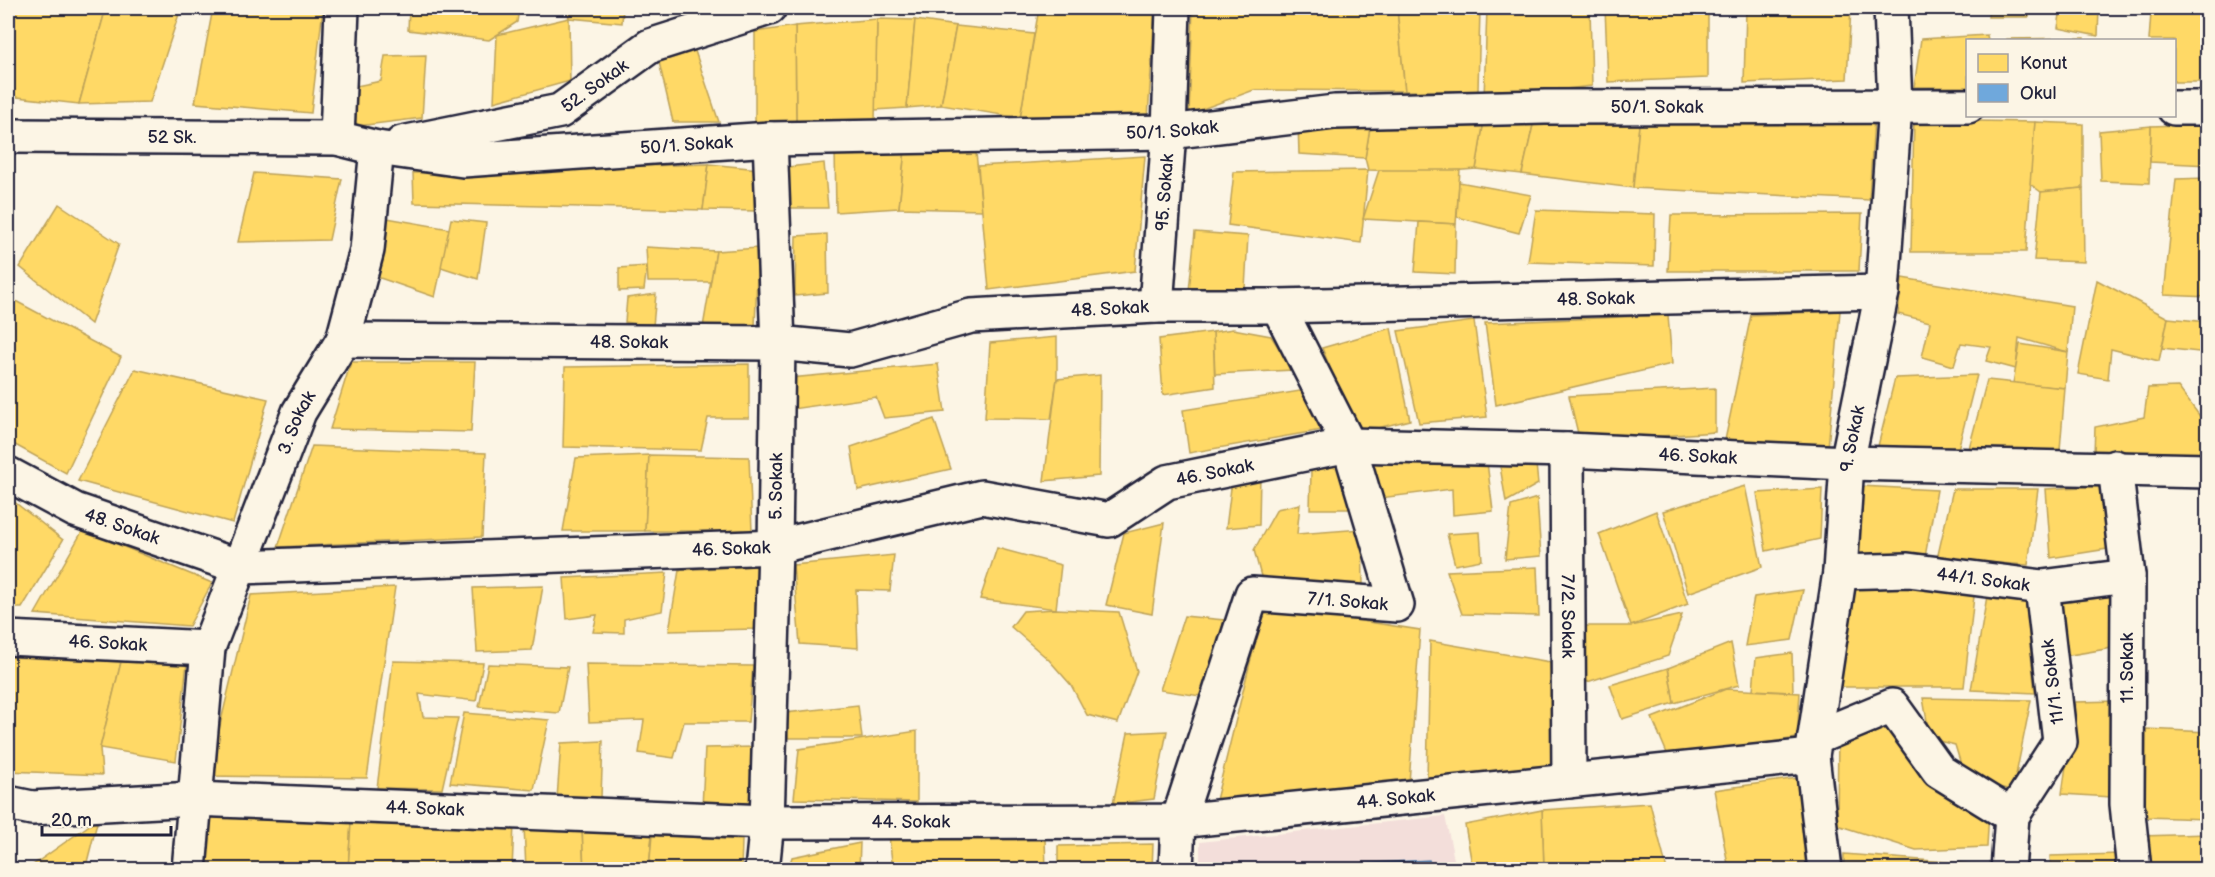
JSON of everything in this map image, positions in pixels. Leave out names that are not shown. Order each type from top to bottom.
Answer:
[{"type":"street","points":[[342,8],[337,138],[377,148]]},
{"type":"street","name":"52. Sokak","points":[[377,148],[560,111],[650,46],[769,8]]},
{"type":"street","name":"95. Sokak","points":[[1156,306],[1169,132],[1173,8]]},
{"type":"street","name":"9. Sokak","points":[[1826,870],[1814,747],[1840,572],[1847,463],[1882,292],[1895,105],[1891,8]]},
{"type":"street","name":"50/1. Sokak","points":[[377,148],[463,160],[770,139],[1169,132],[1335,112],[1556,106],[1966,106]]},
{"type":"street","points":[[2176,108],[2208,108]]},
{"type":"street","name":"52 Sk.","points":[[8,136],[337,138]]},
{"type":"street","name":"5. Sokak","points":[[762,870],[767,822],[778,343],[770,139]]},
{"type":"street","name":"3. Sokak","points":[[189,870],[208,648],[299,412],[343,340],[368,250],[377,148]]},
{"type":"street","name":"48. Sokak","points":[[343,340],[778,343],[850,351],[970,316],[1156,306],[1278,306],[1882,292]]},
{"type":"street","name":"7/1. Sokak","points":[[1178,821],[1252,594],[1397,605],[1349,445],[1278,306]]},
{"type":"street","name":"46. Sokak","points":[[240,567],[775,547],[982,497],[1108,520],[1167,482],[1349,445],[1567,450],[1847,463],[2115,467],[2208,471]]},
{"type":"street","name":"7/2. Sokak","points":[[1567,450],[1569,782]]},
{"type":"street","name":"11. Sokak","points":[[2115,467],[2128,576],[2127,804],[2134,870]]},
{"type":"street","name":"48. Sokak","points":[[8,474],[75,510],[240,567]]},
{"type":"street","name":"44/1. Sokak","points":[[1840,572],[1908,570],[2042,587],[2128,576]]},
{"type":"street","name":"11/1. Sokak","points":[[2008,870],[2012,816],[2060,742],[2042,587]]},
{"type":"street","name":"46. Sokak","points":[[8,638],[208,648]]},
{"type":"street","name":"44. Sokak","points":[[8,803],[32,808],[194,799],[767,822],[1178,821],[1569,782],[1814,747],[1892,706],[1939,771],[2012,816]]},
{"type":"street","points":[[1176,870],[1178,821]]},
{"type":"shaded area","points":[[1445,816],[1456,869],[1200,870],[1200,842]]},
{"type":"building: Konut","points":[[8,8],[106,8],[79,104],[8,96]]},
{"type":"building: Konut","points":[[106,8],[181,8],[150,102],[79,104]]},
{"type":"building: Konut","points":[[213,8],[323,8],[311,113],[195,103]]},
{"type":"building: Konut","points":[[409,8],[519,8],[517,22],[489,40],[408,30]]},
{"type":"building: Konut","points":[[567,8],[623,8],[622,23],[569,18]]},
{"type":"building: Konut","points":[[1039,8],[1155,8],[1148,118],[1020,118]]},
{"type":"building: Konut","points":[[1193,8],[1397,8],[1405,91],[1254,90],[1189,114]]},
{"type":"building: Konut","points":[[1397,8],[1480,8],[1478,91],[1405,91]]},
{"type":"building: Konut","points":[[1487,8],[1590,8],[1592,86],[1484,98]]},
{"type":"building: Konut","points":[[1605,8],[1708,8],[1708,78],[1608,82]]},
{"type":"building: Konut","points":[[1746,8],[1851,8],[1847,79],[1744,83]]},
{"type":"building: Konut","points":[[1989,8],[2030,8],[2029,17],[1988,17]]},
{"type":"building: Konut","points":[[2061,8],[2099,8],[2098,36],[2058,28]]},
{"type":"building: Konut","points":[[2151,13],[2208,14],[2203,82],[2176,82],[2176,39],[2149,39]]},
{"type":"building: Konut","points":[[569,18],[570,81],[494,102],[497,35]]},
{"type":"building: Konut","points":[[877,19],[915,20],[907,108],[875,110]]},
{"type":"building: Konut","points":[[877,19],[875,123],[796,126],[795,26]]},
{"type":"building: Konut","points":[[915,20],[956,26],[941,105],[907,108]]},
{"type":"building: Konut","points":[[795,26],[796,126],[755,125],[755,32]]},
{"type":"building: Konut","points":[[956,26],[1034,34],[1020,118],[941,105]]},
{"type":"building: Konut","points":[[1987,35],[1988,39],[1966,39],[1966,87],[1914,87],[1921,39]]},
{"type":"building: Konut","points":[[2084,38],[2084,39],[2007,39]]},
{"type":"building: Konut","points":[[695,51],[719,122],[673,122],[659,62]]},
{"type":"building: Konut","points":[[426,55],[422,118],[350,127],[346,88],[381,81],[385,56]]},
{"type":"building: Konut","points":[[1536,112],[1522,174],[1476,169],[1484,120]]},
{"type":"building: Konut","points":[[1536,112],[1640,115],[1633,188],[1522,174]]},
{"type":"building: Konut","points":[[1640,115],[1874,118],[1869,200],[1633,188]]},
{"type":"building: Konut","points":[[1484,120],[1476,169],[1437,172],[1368,170],[1365,158],[1371,121]]},
{"type":"building: Konut","points":[[1914,120],[2035,122],[2026,252],[1911,252]]},
{"type":"building: Konut","points":[[1371,121],[1365,158],[1299,154],[1298,123]]},
{"type":"building: Konut","points":[[2035,122],[2083,124],[2083,188],[2041,192],[2030,184]]},
{"type":"building: Konut","points":[[2208,124],[2208,165],[2150,162],[2151,126]]},
{"type":"building: Konut","points":[[2151,126],[2149,183],[2101,181],[2099,131]]},
{"type":"building: Konut","points":[[835,148],[905,150],[899,208],[836,212]]},
{"type":"building: Konut","points":[[905,150],[976,153],[982,210],[899,208]]},
{"type":"building: Konut","points":[[1145,156],[1135,271],[989,290],[978,166]]},
{"type":"building: Konut","points":[[824,163],[828,208],[784,208],[788,167]]},
{"type":"building: Konut","points":[[709,164],[703,210],[414,203],[413,173]]},
{"type":"building: Konut","points":[[709,164],[759,169],[757,211],[703,210]]},
{"type":"building: Konut","points":[[1368,170],[1361,243],[1228,225],[1234,172]]},
{"type":"building: Konut","points":[[1379,170],[1460,170],[1456,224],[1363,219]]},
{"type":"building: Konut","points":[[254,173],[342,179],[329,240],[238,242]]},
{"type":"building: Konut","points":[[2208,178],[2208,297],[2164,295],[2176,179]]},
{"type":"building: Konut","points":[[1459,182],[1531,195],[1519,233],[1457,217]]},
{"type":"building: Konut","points":[[2083,188],[2084,262],[2034,260],[2041,192]]},
{"type":"building: Konut","points":[[59,204],[119,244],[91,324],[20,267]]},
{"type":"building: Konut","points":[[1536,210],[1655,214],[1654,266],[1528,262]]},
{"type":"building: Konut","points":[[1862,214],[1859,271],[1668,271],[1671,215]]},
{"type":"building: Konut","points":[[387,218],[450,229],[435,297],[377,277]]},
{"type":"building: Konut","points":[[451,219],[486,223],[478,279],[441,267]]},
{"type":"building: Konut","points":[[1419,222],[1456,224],[1455,274],[1415,272]]},
{"type":"building: Konut","points":[[1195,232],[1248,236],[1245,289],[1189,291]]},
{"type":"building: Konut","points":[[827,234],[828,293],[795,296],[796,236]]},
{"type":"building: Konut","points":[[646,247],[716,251],[711,282],[648,282]]},
{"type":"building: Konut","points":[[758,248],[755,327],[703,327],[716,251]]},
{"type":"building: Konut","points":[[647,266],[644,290],[619,291],[619,268]]},
{"type":"building: Konut","points":[[1902,278],[2072,306],[2068,352],[2019,338],[2016,369],[1986,361],[1991,347],[1961,343],[1954,366],[1922,357],[1930,322],[1898,314]]},
{"type":"building: Konut","points":[[2097,280],[2168,318],[2159,361],[2111,349],[2108,379],[2078,374]]},
{"type":"building: Konut","points":[[656,294],[653,326],[625,322],[627,298]]},
{"type":"building: Konut","points":[[8,297],[121,357],[66,473],[8,441]]},
{"type":"building: Konut","points":[[1840,311],[1828,448],[1724,445],[1751,315]]},
{"type":"building: Konut","points":[[1668,315],[1672,364],[1496,405],[1485,323]]},
{"type":"building: Konut","points":[[2168,318],[2208,322],[2208,353],[2162,348]]},
{"type":"building: Konut","points":[[1474,321],[1487,417],[1419,423],[1398,331]]},
{"type":"building: Konut","points":[[1391,328],[1410,420],[1357,433],[1322,348]]},
{"type":"building: Konut","points":[[1233,329],[1271,336],[1293,370],[1215,374],[1213,332]]},
{"type":"building: Konut","points":[[1213,332],[1215,387],[1163,395],[1159,339]]},
{"type":"building: Konut","points":[[1057,337],[1057,379],[1051,419],[985,418],[990,343]]},
{"type":"building: Konut","points":[[2020,344],[2068,352],[2065,388],[2013,383]]},
{"type":"building: Konut","points":[[351,362],[475,362],[471,432],[330,429]]},
{"type":"building: Konut","points":[[749,364],[749,418],[708,418],[701,450],[563,447],[565,367]]},
{"type":"building: Konut","points":[[938,364],[945,412],[884,418],[876,397],[792,409],[790,378]]},
{"type":"building: Konut","points":[[135,369],[268,399],[233,523],[78,481]]},
{"type":"building: Konut","points":[[1100,375],[1099,476],[1044,481],[1057,379]]},
{"type":"building: Konut","points":[[1977,375],[1958,449],[1878,446],[1895,378]]},
{"type":"building: Konut","points":[[1987,380],[2065,388],[2060,450],[1969,448]]},
{"type":"building: Konut","points":[[2178,387],[2208,427],[2208,455],[2094,453],[2095,427],[2144,417],[2148,388]]},
{"type":"building: Konut","points":[[1715,388],[1715,432],[1580,442],[1569,396]]},
{"type":"building: Konut","points":[[1306,390],[1322,430],[1189,453],[1183,410]]},
{"type":"building: Konut","points":[[934,419],[951,469],[858,490],[851,447]]},
{"type":"building: Konut","points":[[312,446],[486,453],[482,537],[278,547]]},
{"type":"building: Konut","points":[[1486,454],[1493,511],[1453,515],[1452,489],[1380,498],[1369,460]]},
{"type":"building: Konut","points":[[649,455],[645,531],[563,531],[576,458]]},
{"type":"building: Konut","points":[[649,455],[749,457],[752,531],[645,531]]},
{"type":"building: Konut","points":[[1499,460],[1536,464],[1538,484],[1506,502]]},
{"type":"building: Konut","points":[[1348,464],[1360,509],[1310,509],[1311,471]]},
{"type":"building: Konut","points":[[1260,474],[1259,525],[1226,528],[1232,480]]},
{"type":"building: Konut","points":[[1745,486],[1762,567],[1688,593],[1663,511]]},
{"type":"building: Konut","points":[[1860,486],[1937,490],[1925,557],[1853,560]]},
{"type":"building: Konut","points":[[2101,486],[2107,549],[2051,558],[2046,489]]},
{"type":"building: Konut","points":[[1822,489],[1820,539],[1766,551],[1757,493]]},
{"type":"building: Konut","points":[[1953,489],[2038,489],[2028,565],[1937,559]]},
{"type":"building: Konut","points":[[8,497],[63,540],[22,608],[8,608]]},
{"type":"building: Konut","points":[[1537,498],[1541,556],[1505,559],[1511,506]]},
{"type":"building: Konut","points":[[1300,504],[1297,534],[1362,529],[1363,584],[1263,584],[1254,550],[1277,509]]},
{"type":"building: Konut","points":[[1656,511],[1688,604],[1631,626],[1599,534]]},
{"type":"building: Konut","points":[[1164,523],[1152,614],[1106,605],[1124,533]]},
{"type":"building: Konut","points":[[83,530],[212,583],[189,626],[35,614]]},
{"type":"building: Konut","points":[[1480,532],[1482,560],[1455,565],[1447,534]]},
{"type":"building: Konut","points":[[997,548],[1061,565],[1056,609],[980,599]]},
{"type":"building: Konut","points":[[894,555],[890,591],[856,590],[858,648],[800,644],[793,565]]},
{"type":"building: Konut","points":[[757,566],[756,629],[669,631],[679,570]]},
{"type":"building: Konut","points":[[1537,567],[1539,616],[1462,614],[1447,571]]},
{"type":"building: Konut","points":[[667,573],[662,611],[624,619],[624,633],[593,632],[597,615],[567,619],[564,578]]},
{"type":"building: Konut","points":[[1848,580],[1975,587],[1964,687],[1835,687]]},
{"type":"building: Konut","points":[[543,586],[532,650],[477,652],[473,588]]},
{"type":"building: Konut","points":[[395,587],[367,778],[208,776],[251,595]]},
{"type":"building: Konut","points":[[1803,590],[1792,640],[1745,646],[1754,597]]},
{"type":"building: Konut","points":[[1988,590],[2025,594],[2035,693],[1971,690]]},
{"type":"building: Konut","points":[[2113,596],[2112,648],[2058,657],[2061,603]]},
{"type":"building: Konut","points":[[1264,606],[1420,630],[1409,783],[1216,800]]},
{"type":"building: Konut","points":[[1056,609],[1119,612],[1137,671],[1118,723],[1087,715],[1071,685],[1049,660],[1011,627],[1023,611]]},
{"type":"building: Konut","points":[[1682,615],[1668,656],[1578,685],[1576,626],[1631,626]]},
{"type":"building: Konut","points":[[1184,616],[1224,620],[1207,697],[1160,690]]},
{"type":"building: Konut","points":[[1430,641],[1550,662],[1559,768],[1427,779]]},
{"type":"building: Konut","points":[[1731,643],[1739,685],[1674,703],[1668,668]]},
{"type":"building: Konut","points":[[1792,653],[1793,692],[1753,690],[1756,658]]},
{"type":"building: Konut","points":[[9,657],[121,662],[100,748],[102,775],[8,771]]},
{"type":"building: Konut","points":[[393,661],[483,663],[476,701],[419,694],[423,717],[458,718],[442,789],[377,788]]},
{"type":"building: Konut","points":[[121,662],[187,662],[176,761],[100,748]]},
{"type":"building: Konut","points":[[488,664],[568,667],[559,713],[479,707]]},
{"type":"building: Konut","points":[[586,664],[753,666],[748,722],[684,722],[674,758],[639,753],[644,720],[589,722]]},
{"type":"building: Konut","points":[[1668,668],[1674,703],[1622,719],[1610,685]]},
{"type":"building: Konut","points":[[1726,689],[1800,693],[1797,738],[1669,758],[1652,718]]},
{"type":"building: Konut","points":[[1923,698],[2031,700],[2013,790],[1966,781],[1955,745],[1930,739]]},
{"type":"building: Konut","points":[[2117,701],[2111,797],[2062,794],[2075,702]]},
{"type":"building: Konut","points":[[858,705],[862,738],[788,738],[785,713]]},
{"type":"building: Konut","points":[[464,713],[549,720],[534,790],[450,783]]},
{"type":"building: Konut","points":[[1887,725],[1989,809],[1987,847],[1916,850],[1837,825],[1838,735]]},
{"type":"building: Konut","points":[[2146,729],[2208,732],[2208,819],[2145,817]]},
{"type":"building: Konut","points":[[917,731],[917,802],[794,799],[799,749]]},
{"type":"building: Konut","points":[[1167,731],[1154,799],[1113,804],[1128,733]]},
{"type":"building: Konut","points":[[603,741],[601,797],[557,799],[561,743]]},
{"type":"building: Konut","points":[[755,747],[751,809],[702,807],[705,748]]},
{"type":"building: Konut","points":[[1798,778],[1813,870],[1729,870],[1714,790]]},
{"type":"building: Konut","points":[[1650,803],[1667,870],[1544,870],[1542,810]]},
{"type":"building: Konut","points":[[1542,810],[1544,870],[1473,870],[1465,825]]},
{"type":"building: Konut","points":[[204,817],[351,823],[348,870],[205,870]]},
{"type":"building: Konut","points":[[98,819],[85,870],[26,870]]},
{"type":"building: Konut","points":[[351,823],[514,824],[512,870],[348,870]]},
{"type":"building: Konut","points":[[524,826],[582,828],[584,870],[526,870]]},
{"type":"building: Konut","points":[[582,828],[652,835],[649,870],[584,870]]},
{"type":"building: Konut","points":[[2208,834],[2208,870],[2144,870],[2141,836]]},
{"type":"building: Konut","points":[[652,835],[742,840],[741,870],[649,870]]},
{"type":"building: Konut","points":[[889,836],[1045,839],[1046,870],[893,870]]},
{"type":"building: Konut","points":[[860,843],[859,870],[788,870],[792,857]]},
{"type":"building: Konut","points":[[1153,844],[1152,870],[1058,870],[1058,846]]},
{"type":"building: Konut","points":[[1844,854],[1984,865],[1984,870],[1844,870]]},
{"type":"building: Konut","points":[[2120,854],[2121,870],[2051,870],[2050,856]]},
{"type":"building: Okul","points":[[1429,860],[1431,870],[1243,870]]}]
